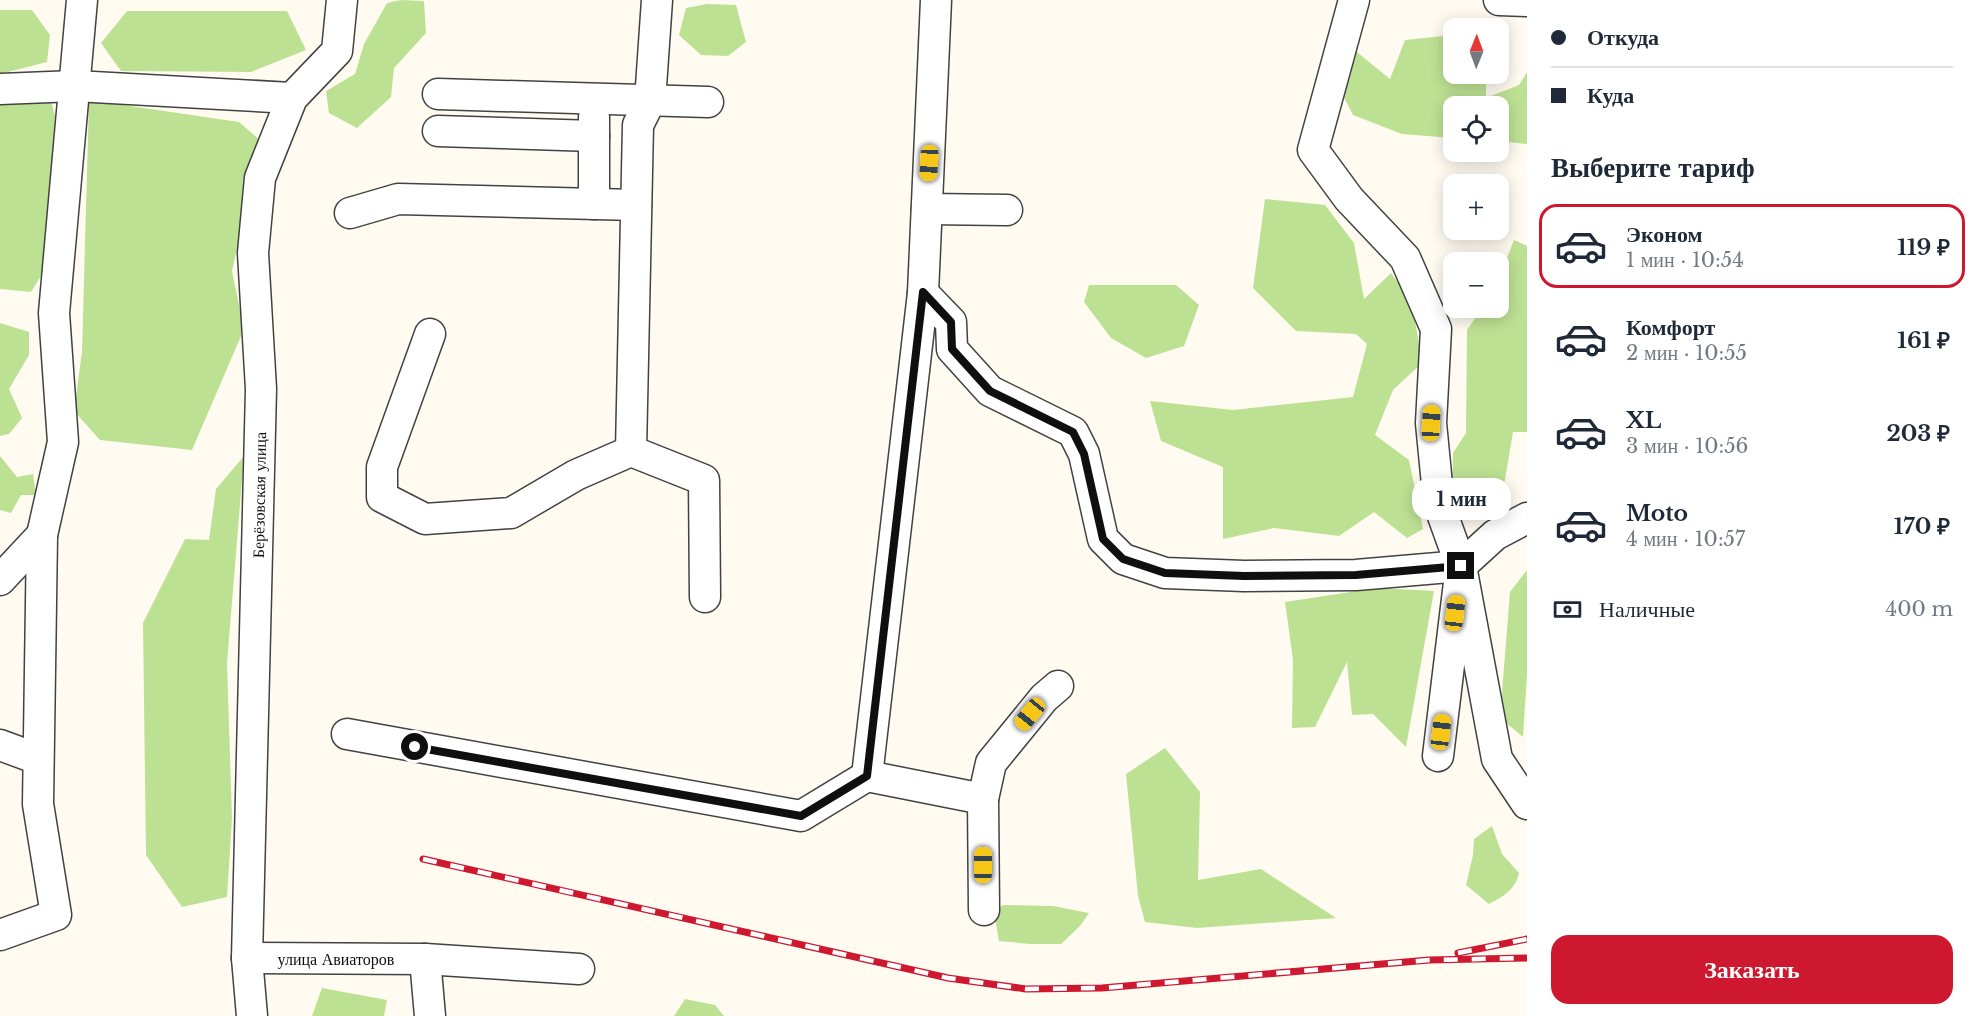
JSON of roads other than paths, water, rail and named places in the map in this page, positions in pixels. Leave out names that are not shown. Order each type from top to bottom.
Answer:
[{"type":"street","points":[[0,935],[56,915],[38,804],[42,536],[63,442],[54,313],[82,0]]},
{"type":"street","name":"Берёзовская улица","points":[[252,1016],[247,958],[261,390],[253,254],[260,177],[292,98],[337,51],[342,0]]},
{"type":"street","points":[[631,451],[638,125],[650,101],[657,0]]},
{"type":"street","points":[[867,776],[923,292],[936,0]]},
{"type":"street","points":[[1354,0],[1313,150],[1349,199],[1405,258],[1436,329],[1431,423],[1439,505],[1461,566],[1497,759],[1527,804]]},
{"type":"street","points":[[1499,0],[1527,1]]},
{"type":"street","points":[[0,89],[75,86],[292,98]]},
{"type":"street","points":[[438,94],[708,102]]},
{"type":"street","points":[[594,99],[594,204]]},
{"type":"street","points":[[438,131],[594,136]]},
{"type":"street","points":[[350,213],[398,199],[636,205]]},
{"type":"street","points":[[927,209],[1007,210]]},
{"type":"street","points":[[923,292],[951,322],[952,349],[990,391],[1073,432],[1084,454],[1103,539],[1123,559],[1165,573],[1244,576],[1356,575],[1461,566],[1495,535],[1527,518]]},
{"type":"street","points":[[430,334],[382,467],[382,497],[425,519],[511,513],[576,475],[631,451],[704,480],[705,597]]},
{"type":"street","points":[[0,580],[42,536]]},
{"type":"street","points":[[1438,756],[1461,566]]},
{"type":"street","points":[[984,910],[983,799],[991,763],[1044,698],[1058,686]]},
{"type":"street","points":[[347,734],[801,816],[867,776],[983,799]]},
{"type":"street","points":[[0,745],[38,759]]},
{"type":"street","name":"улица Авиаторов","points":[[247,958],[424,959],[579,969]]},
{"type":"street","points":[[424,959],[430,1016]]},
{"type":"railway","points":[[423,859],[948,978],[1026,989],[1102,988],[1429,960],[1527,958]]},
{"type":"railway","points":[[1458,953],[1527,939]]}]
